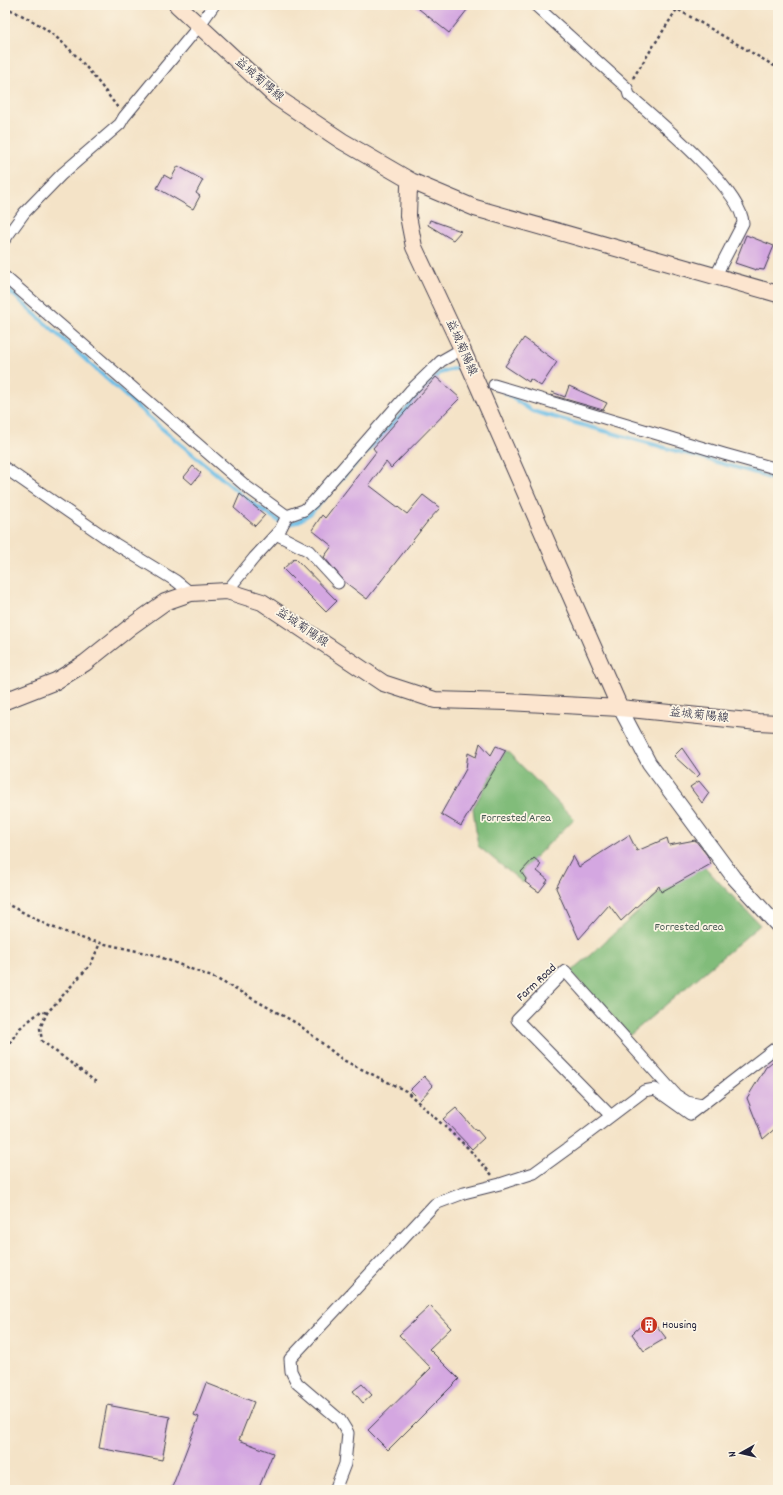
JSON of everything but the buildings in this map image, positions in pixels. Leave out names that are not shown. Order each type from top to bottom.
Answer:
[{"type":"main road","name":"益城菊陽線","points":[[177,5],[276,97],[342,141],[411,182],[474,208],[778,294]]},
{"type":"main road","name":"益城菊陽線","points":[[411,182],[408,186],[408,216],[414,247],[462,349],[620,708]]},
{"type":"main road","name":"益城菊陽線","points":[[5,701],[56,681],[85,663],[164,602],[191,593],[227,591],[262,602],[383,683],[435,700],[620,708],[758,722],[778,722]]},
{"type":"street","points":[[5,239],[24,213],[62,174],[120,124],[124,117],[199,26],[214,5]]},
{"type":"street","points":[[535,5],[627,88],[629,95],[716,176],[739,209],[743,224],[715,277]]},
{"type":"street","points":[[5,277],[248,487],[287,516]]},
{"type":"street","points":[[227,591],[254,558],[280,530],[287,516],[304,510],[313,502],[410,391],[441,360],[462,349]]},
{"type":"street","points":[[494,385],[778,469]]},
{"type":"street","points":[[5,468],[109,540],[176,581],[191,593]]},
{"type":"street","points":[[276,534],[309,551],[338,584]]},
{"type":"street","points":[[620,708],[649,763],[734,878],[778,926]]},
{"type":"street","name":"Farm Road","points":[[611,1116],[517,1020],[565,971],[676,1095],[687,1102],[702,1105]]},
{"type":"street","points":[[335,1490],[345,1464],[348,1433],[340,1420],[297,1383],[291,1372],[290,1359],[435,1204],[464,1193],[500,1184],[534,1173],[644,1091],[655,1089],[690,1114],[778,1046]]},
{"type":"path","points":[[627,88],[679,5]]},
{"type":"path","points":[[5,7],[48,30],[69,50],[103,88],[124,117]]},
{"type":"path","points":[[677,9],[778,68]]},
{"type":"path","points":[[5,903],[49,926],[88,940],[155,955],[217,979],[298,1024],[343,1060],[406,1091],[468,1148],[500,1184]]},
{"type":"path","points":[[96,1082],[42,1041],[40,1028],[47,1013],[91,964],[100,943]]},
{"type":"path","points":[[6,1048],[20,1028],[41,1011],[47,1013]]},
{"type":"green space","name":"Forrested Area","points":[[506,750],[574,819],[521,871],[526,879],[523,883],[478,846],[473,808]]},
{"type":"green space","name":"Forrested area","points":[[697,859],[760,925],[630,1035],[571,972]]},
{"type":"waterway","points":[[5,287],[159,426],[249,501],[279,521]]},
{"type":"waterway","points":[[288,524],[297,522],[311,513],[440,373],[456,368]]},
{"type":"waterway","points":[[504,392],[532,411],[756,473],[778,482]]},
{"type":"place","name":"Housing","points":[[649,1325]]}]
